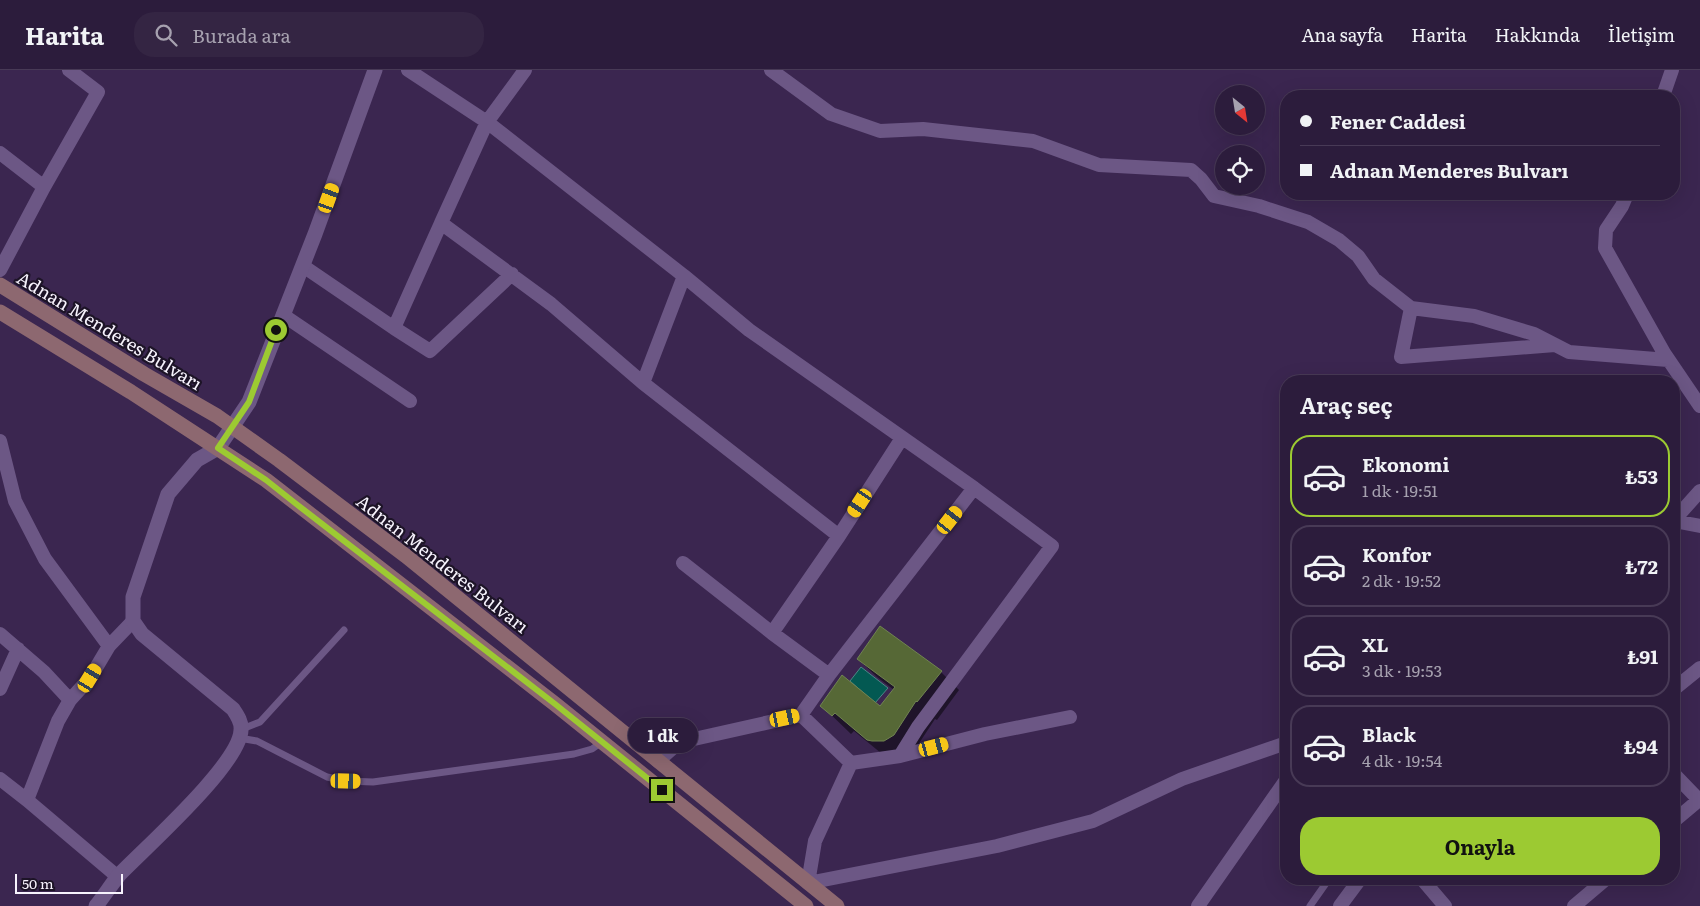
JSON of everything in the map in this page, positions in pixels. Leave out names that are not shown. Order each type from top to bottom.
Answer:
[{"type":"main road","name":"Adnan Menderes Bulvarı","points":[[0,285],[232,426],[406,556],[837,906]]},
{"type":"main road","points":[[0,312],[131,392],[266,480],[602,742],[806,906]]},
{"type":"street","points":[[0,270],[98,92],[69,70]]},
{"type":"street","points":[[96,906],[118,877],[206,788],[235,748],[240,733],[238,717],[233,709],[142,634],[133,621],[133,597],[168,494],[197,460],[218,448],[249,402],[303,266],[375,70]]},
{"type":"street","points":[[408,70],[488,122],[750,330],[974,488],[1052,546],[918,727],[900,756]]},
{"type":"street","points":[[394,328],[488,122],[525,70]]},
{"type":"street","points":[[771,70],[831,114],[880,131],[924,129],[1033,141],[1099,165],[1190,170],[1201,179],[1214,196],[1258,206],[1308,222],[1339,240],[1358,256],[1374,279],[1411,308],[1474,316],[1534,334],[1569,352],[1668,360]]},
{"type":"street","points":[[1665,90],[1672,70]]},
{"type":"street","points":[[0,153],[44,187]]},
{"type":"street","points":[[1624,200],[1606,230],[1605,248],[1668,360],[1678,375]]},
{"type":"street","points":[[441,223],[551,304],[643,383],[839,536]]},
{"type":"street","points":[[303,266],[430,351],[512,274]]},
{"type":"street","points":[[643,383],[684,276]]},
{"type":"street","points":[[1411,308],[1402,357],[1555,344]]},
{"type":"street","points":[[282,315],[410,401]]},
{"type":"street","points":[[1680,377],[1700,406]]},
{"type":"street","points":[[772,633],[839,536],[902,438]]},
{"type":"street","points":[[0,441],[15,500],[45,558],[109,646]]},
{"type":"street","points":[[658,761],[675,746],[694,739],[801,715],[829,675],[974,488]]},
{"type":"street","points":[[1680,514],[1700,491]]},
{"type":"street","points":[[1680,522],[1700,526]]},
{"type":"street","points":[[683,563],[829,675]]},
{"type":"street","points":[[26,800],[58,721],[70,700],[90,678],[109,646],[133,621]]},
{"type":"street","points":[[0,634],[44,672],[70,700]]},
{"type":"street","points":[[0,690],[18,649]]},
{"type":"street","points":[[1680,684],[1700,668]]},
{"type":"street","points":[[801,715],[851,763]]},
{"type":"street","points":[[851,763],[900,756],[985,734],[1070,717]]},
{"type":"street","points":[[851,763],[815,841],[808,883],[998,846],[1093,821],[1182,780],[1280,745]]},
{"type":"street","points":[[0,779],[118,877]]},
{"type":"street","points":[[1680,780],[1700,800],[1680,816]]},
{"type":"street","points":[[1198,906],[1280,789]]},
{"type":"street","points":[[1340,906],[1356,885]]},
{"type":"street","points":[[1427,885],[1445,906]]},
{"type":"street","points":[[1574,906],[1599,885]]},
{"type":"lane","points":[[240,733],[260,722],[344,630]]},
{"type":"lane","points":[[240,733],[327,777],[346,781],[373,782],[574,754],[592,749],[602,742]]},
{"type":"lane","points":[[1310,906],[1325,885]]},
{"type":"shaded area","points":[[861,667],[888,688],[875,703],[850,681]]},
{"type":"building","points":[[880,626],[942,671],[916,701],[894,735],[884,741],[872,741],[867,740],[835,713],[832,716],[820,706],[842,675],[880,706],[895,687],[857,659]]},
{"type":"route","points":[[276,330],[249,402],[218,448],[266,480],[555,704],[662,790]]}]
